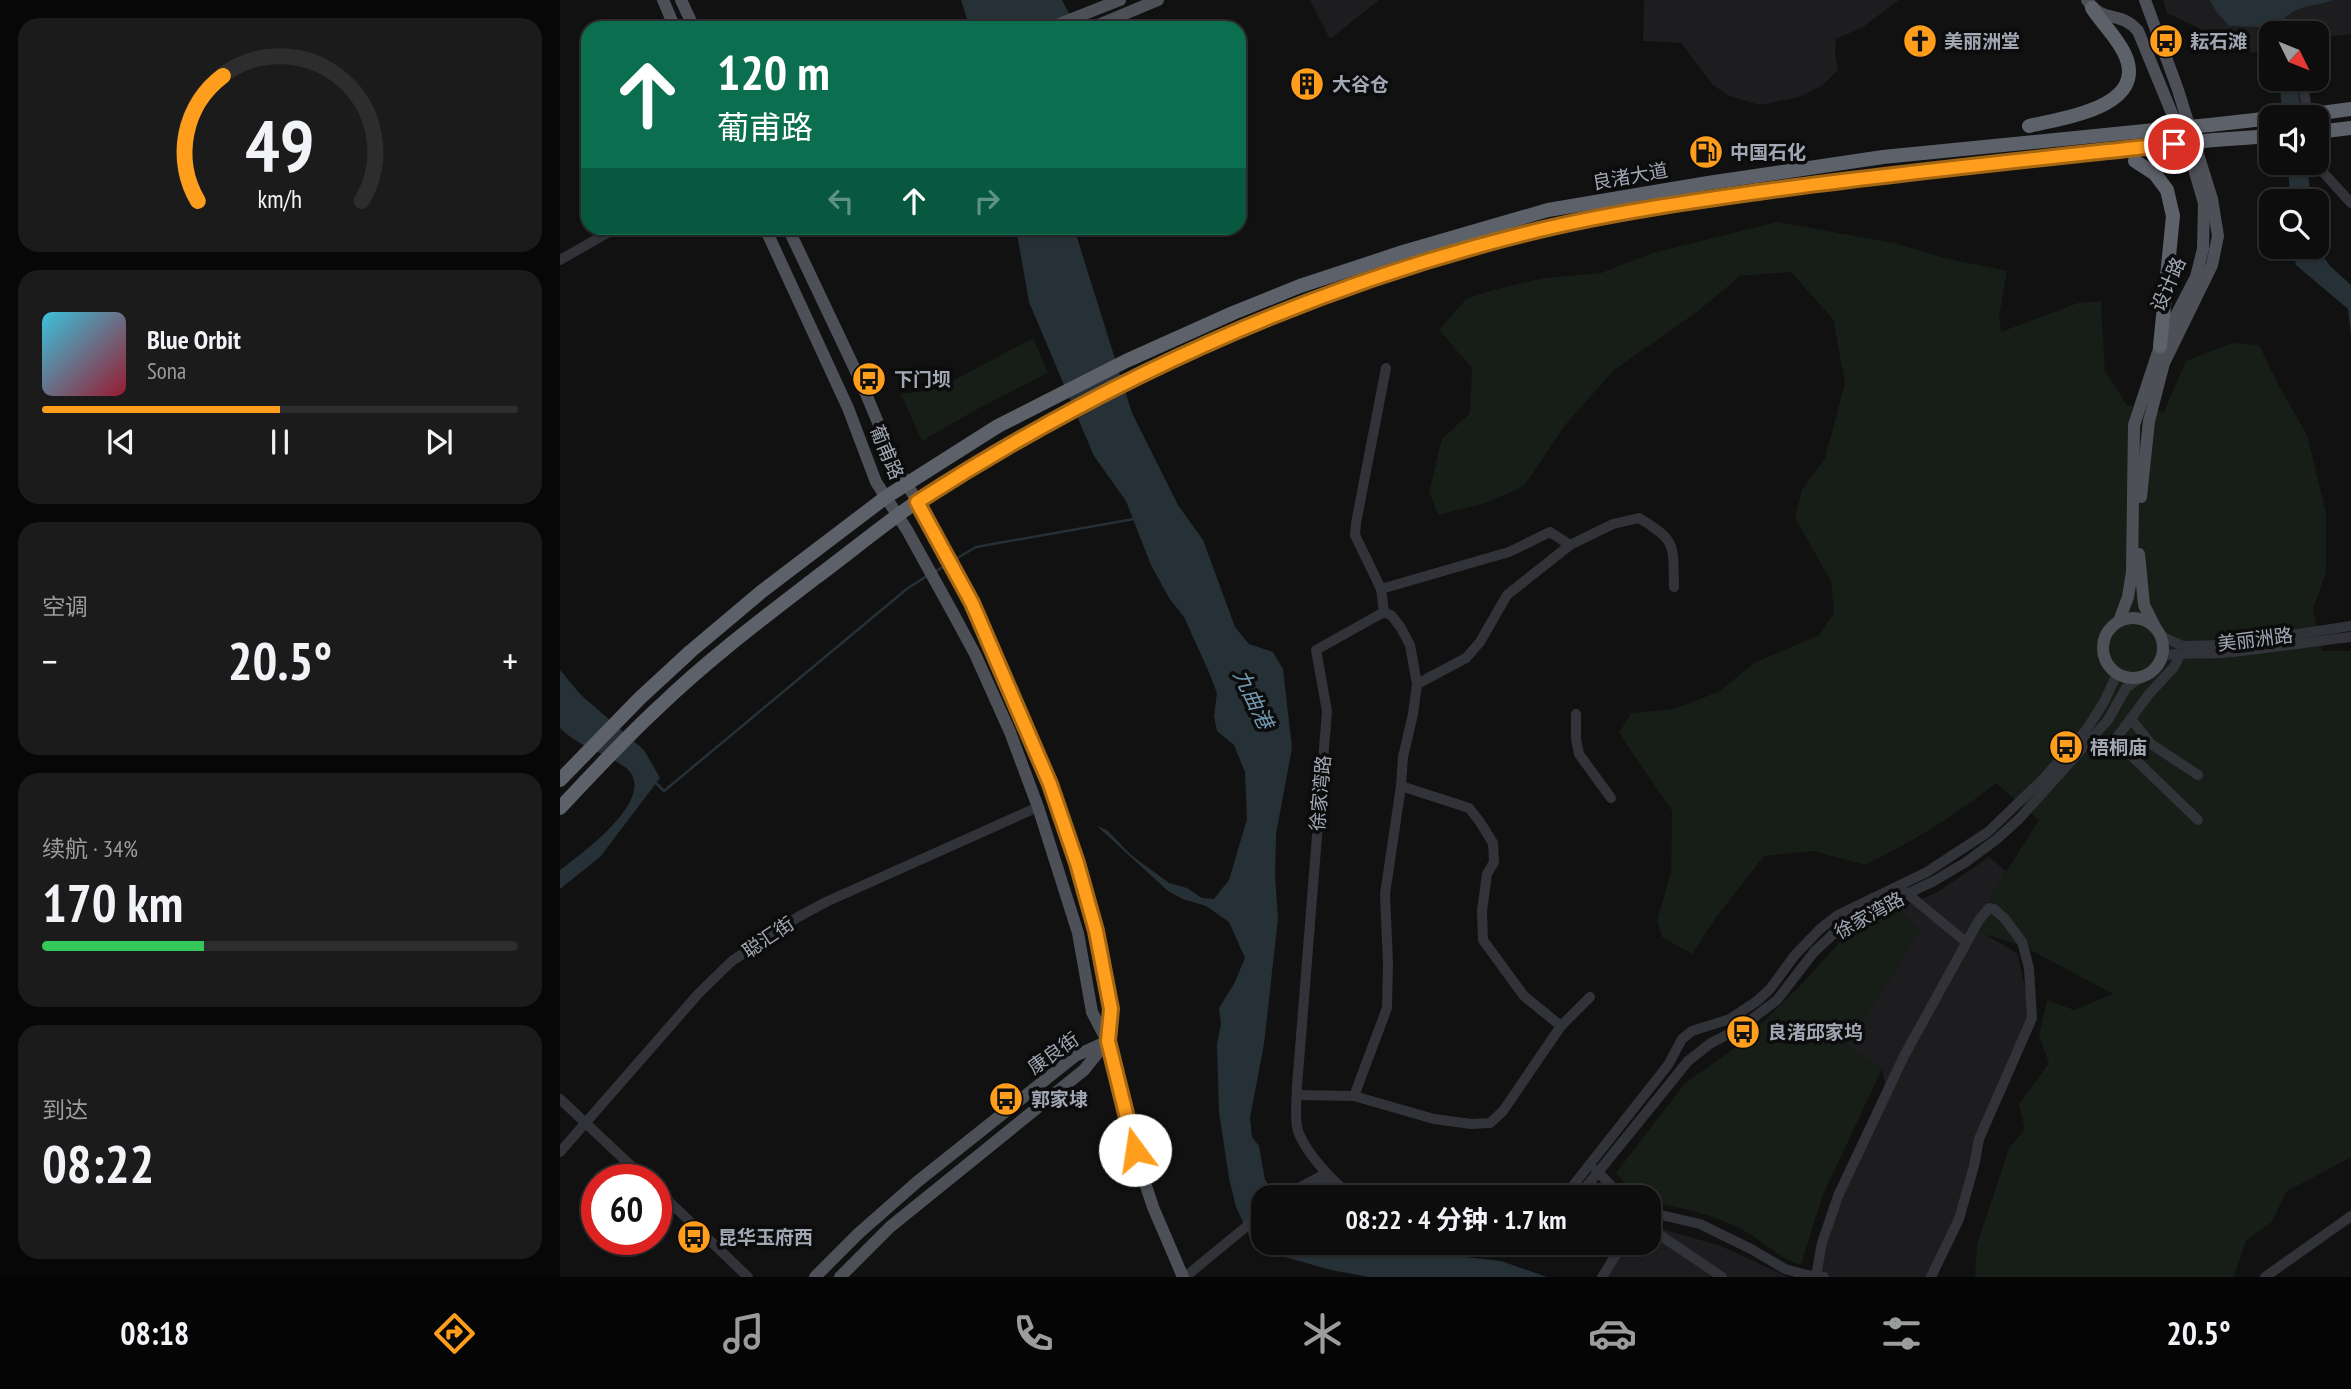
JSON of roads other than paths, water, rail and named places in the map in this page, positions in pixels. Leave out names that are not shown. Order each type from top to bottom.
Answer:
[{"type":"highway","points":[[2029,126],[2109,103],[2124,89],[2129,70],[2127,60],[2121,47],[2089,4]]},
{"type":"highway","points":[[2329,113],[2351,109]]},
{"type":"highway","name":"良渚大道","points":[[560,780],[640,698],[691,652],[761,593],[886,497],[998,426],[1126,361],[1300,286],[1403,252],[1548,210],[1883,157],[2259,120]]},
{"type":"highway","points":[[2329,131],[2351,128]]},
{"type":"highway","name":"良渚大道","points":[[560,808],[631,734],[703,667],[897,515],[977,464],[1062,415],[1135,377],[1237,330],[1326,295],[1458,252],[1550,227],[1648,209],[1868,177],[2259,137]]},
{"type":"highway","points":[[2135,162],[2155,174],[2167,190],[2172,216],[2160,346]]},
{"type":"main road","points":[[663,0],[672,21]]},
{"type":"main road","points":[[681,0],[692,21]]},
{"type":"main road","points":[[1065,21],[1120,0]]},
{"type":"main road","points":[[1103,21],[1130,5],[1158,0]]},
{"type":"main road","points":[[2117,17],[2134,9],[2143,0]]},
{"type":"main road","name":"设计路","points":[[2143,0],[2178,90],[2213,199],[2218,236],[2212,265],[2164,363],[2149,421],[2139,545],[2144,606],[2158,632]]},
{"type":"main road","name":"设计路","points":[[2089,4],[2108,17],[2127,19],[2138,31],[2192,162],[2204,203],[2203,249],[2196,277],[2160,346],[2134,425],[2132,572],[2119,621]]},
{"type":"main road","name":"葡甫路","points":[[768,235],[848,408],[876,482],[975,654],[1010,732],[1038,807],[1078,933],[1092,1012],[1108,1041]]},
{"type":"main road","name":"葡甫路","points":[[791,235],[861,382],[897,468],[972,603],[1050,784],[1073,850],[1096,931],[1111,1009],[1108,1041]]},
{"type":"main road","points":[[2138,618],[2148,621],[2158,632],[2163,646],[2162,656],[2158,665],[2143,676],[2134,678],[2118,674],[2105,661],[2103,643],[2111,626],[2119,621],[2138,618]]},
{"type":"main road","points":[[1108,1041],[1135,1150],[1153,1207],[1184,1277]]},
{"type":"main road","name":"康良街","points":[[815,1277],[916,1182],[1075,1056],[1108,1041]]},
{"type":"main road","name":"康良街","points":[[840,1277],[890,1227],[1084,1070],[1108,1041]]},
{"type":"street","points":[[2326,175],[2351,203]]},
{"type":"street","points":[[560,260],[604,235]]},
{"type":"street","points":[[1354,1096],[1387,1008],[1385,894],[1403,757],[1417,684],[1410,645],[1392,615],[1384,612],[1381,589],[1355,535],[1386,368]]},
{"type":"street","points":[[1417,684],[1466,658],[1480,642],[1507,595],[1570,545],[1613,524],[1639,518],[1663,532],[1672,545],[1674,587]]},
{"type":"street","points":[[1381,589],[1510,552],[1550,532],[1570,545]]},
{"type":"street","name":"徐家湾路","points":[[1338,1185],[1325,1174],[1297,1130],[1297,1095],[1327,711],[1316,650],[1384,612]]},
{"type":"street","name":"美丽洲路","points":[[2158,632],[2183,646],[2224,645],[2351,626]]},
{"type":"street","name":"美丽洲路","points":[[2162,656],[2217,653],[2351,636]]},
{"type":"street","points":[[2181,653],[2174,667],[2149,694],[2115,740],[2198,820]]},
{"type":"street","name":"徐家湾路","points":[[1585,1185],[1668,1065],[1682,1040],[1692,1031],[1730,1019],[1757,1001],[1770,989],[1795,955],[1838,915],[1927,872],[1988,832],[2044,778],[2086,730],[2118,674]]},
{"type":"street","name":"徐家湾路","points":[[1577,1185],[1595,1169],[1688,1061],[1711,1043],[1740,1028],[1777,1000],[1814,952],[1844,924],[1966,862],[2019,819],[2108,720],[2126,688],[2143,676]]},
{"type":"street","points":[[1576,713],[1579,754],[1611,798]]},
{"type":"street","points":[[2131,719],[2151,744],[2198,775]]},
{"type":"street","points":[[1401,786],[1469,808],[1480,822],[1493,843],[1494,862],[1487,874],[1482,911],[1483,940],[1524,996],[1561,1026]]},
{"type":"street","name":"聪汇街","points":[[560,1152],[699,993],[732,961],[798,917],[826,902],[1038,807]]},
{"type":"street","points":[[1898,886],[1966,942]]},
{"type":"street","points":[[1661,1215],[1700,1224],[1751,1249],[1782,1273],[1820,1276],[1822,1243],[1838,1196],[1904,1056],[1979,920],[1989,908],[1994,909],[2022,942],[2026,955],[2032,1018],[1979,1139],[1959,1219],[1931,1277]]},
{"type":"street","points":[[1297,1095],[1354,1096],[1434,1119],[1471,1124],[1490,1123],[1503,1111],[1561,1026],[1590,997]]},
{"type":"street","points":[[560,1099],[629,1164]]},
{"type":"street","points":[[1595,1169],[1610,1185]]},
{"type":"street","points":[[1304,1185],[1325,1174]]},
{"type":"street","name":"徐家湾路","points":[[1325,1174],[1326,1185]]},
{"type":"street","points":[[672,1204],[748,1277]]},
{"type":"street","points":[[2265,1277],[2351,1216]]},
{"type":"street","points":[[1184,1277],[1251,1222]]},
{"type":"street","points":[[1661,1236],[1722,1277]]},
{"type":"street","points":[[1602,1277],[1616,1255]]},
{"type":"water","points":[[961,0],[1062,0],[1073,21],[968,21]]},
{"type":"water","points":[[2210,0],[2333,0],[2298,9],[2281,21],[2259,21],[2259,27],[2229,26]]},
{"type":"water","points":[[2280,91],[2298,91],[2300,105],[2282,105]]},
{"type":"water","points":[[2289,175],[2308,175],[2310,189],[2289,189]]},
{"type":"water","name":"九曲港","points":[[1017,235],[1076,235],[1132,413],[1178,505],[1203,540],[1235,627],[1249,644],[1273,652],[1283,669],[1292,748],[1276,834],[1278,918],[1264,1044],[1250,1118],[1252,1137],[1259,1146],[1265,1180],[1269,1185],[1251,1185],[1251,1239],[1236,1207],[1229,1178],[1219,1112],[1217,1044],[1221,1024],[1219,1008],[1234,984],[1245,958],[1229,922],[1206,906],[1168,891],[1097,826],[1107,830],[1131,855],[1169,883],[1187,888],[1202,898],[1214,899],[1229,880],[1247,819],[1245,772],[1234,745],[1217,731],[1214,716],[1217,693],[1184,617],[1169,598],[1151,565],[1126,501],[1094,456],[1029,302]]},
{"type":"water","points":[[2295,259],[2325,259],[2351,285],[2351,335],[2348,309],[2296,265]]},
{"type":"water","points":[[560,670],[580,694],[644,750],[660,778],[600,857],[560,889],[560,870],[614,824],[633,793],[634,779],[625,767],[576,741],[560,728]]},
{"type":"water","points":[[1280,1255],[1455,1255],[1501,1261],[1547,1277],[1369,1277]]},
{"type":"waterway","points":[[954,560],[976,547],[1134,519]]},
{"type":"waterway","points":[[936,571],[948,564]]},
{"type":"waterway","points":[[656,783],[664,791],[908,588],[927,576]]},
{"type":"place","name":"美丽洲堂","points":[[1920,41]]},
{"type":"place","name":"耘石滩","points":[[2166,41]]},
{"type":"place","name":"大谷仓","points":[[1307,84]]},
{"type":"place","name":"中国石化","points":[[1706,152]]},
{"type":"place","name":"下门坝","points":[[869,379]]},
{"type":"place","name":"梧桐庙","points":[[2066,747]]},
{"type":"place","name":"良渚邱家坞","points":[[1743,1032]]},
{"type":"place","name":"郭家埭","points":[[1006,1099]]},
{"type":"place","name":"昆华玉府西","points":[[694,1237]]}]
